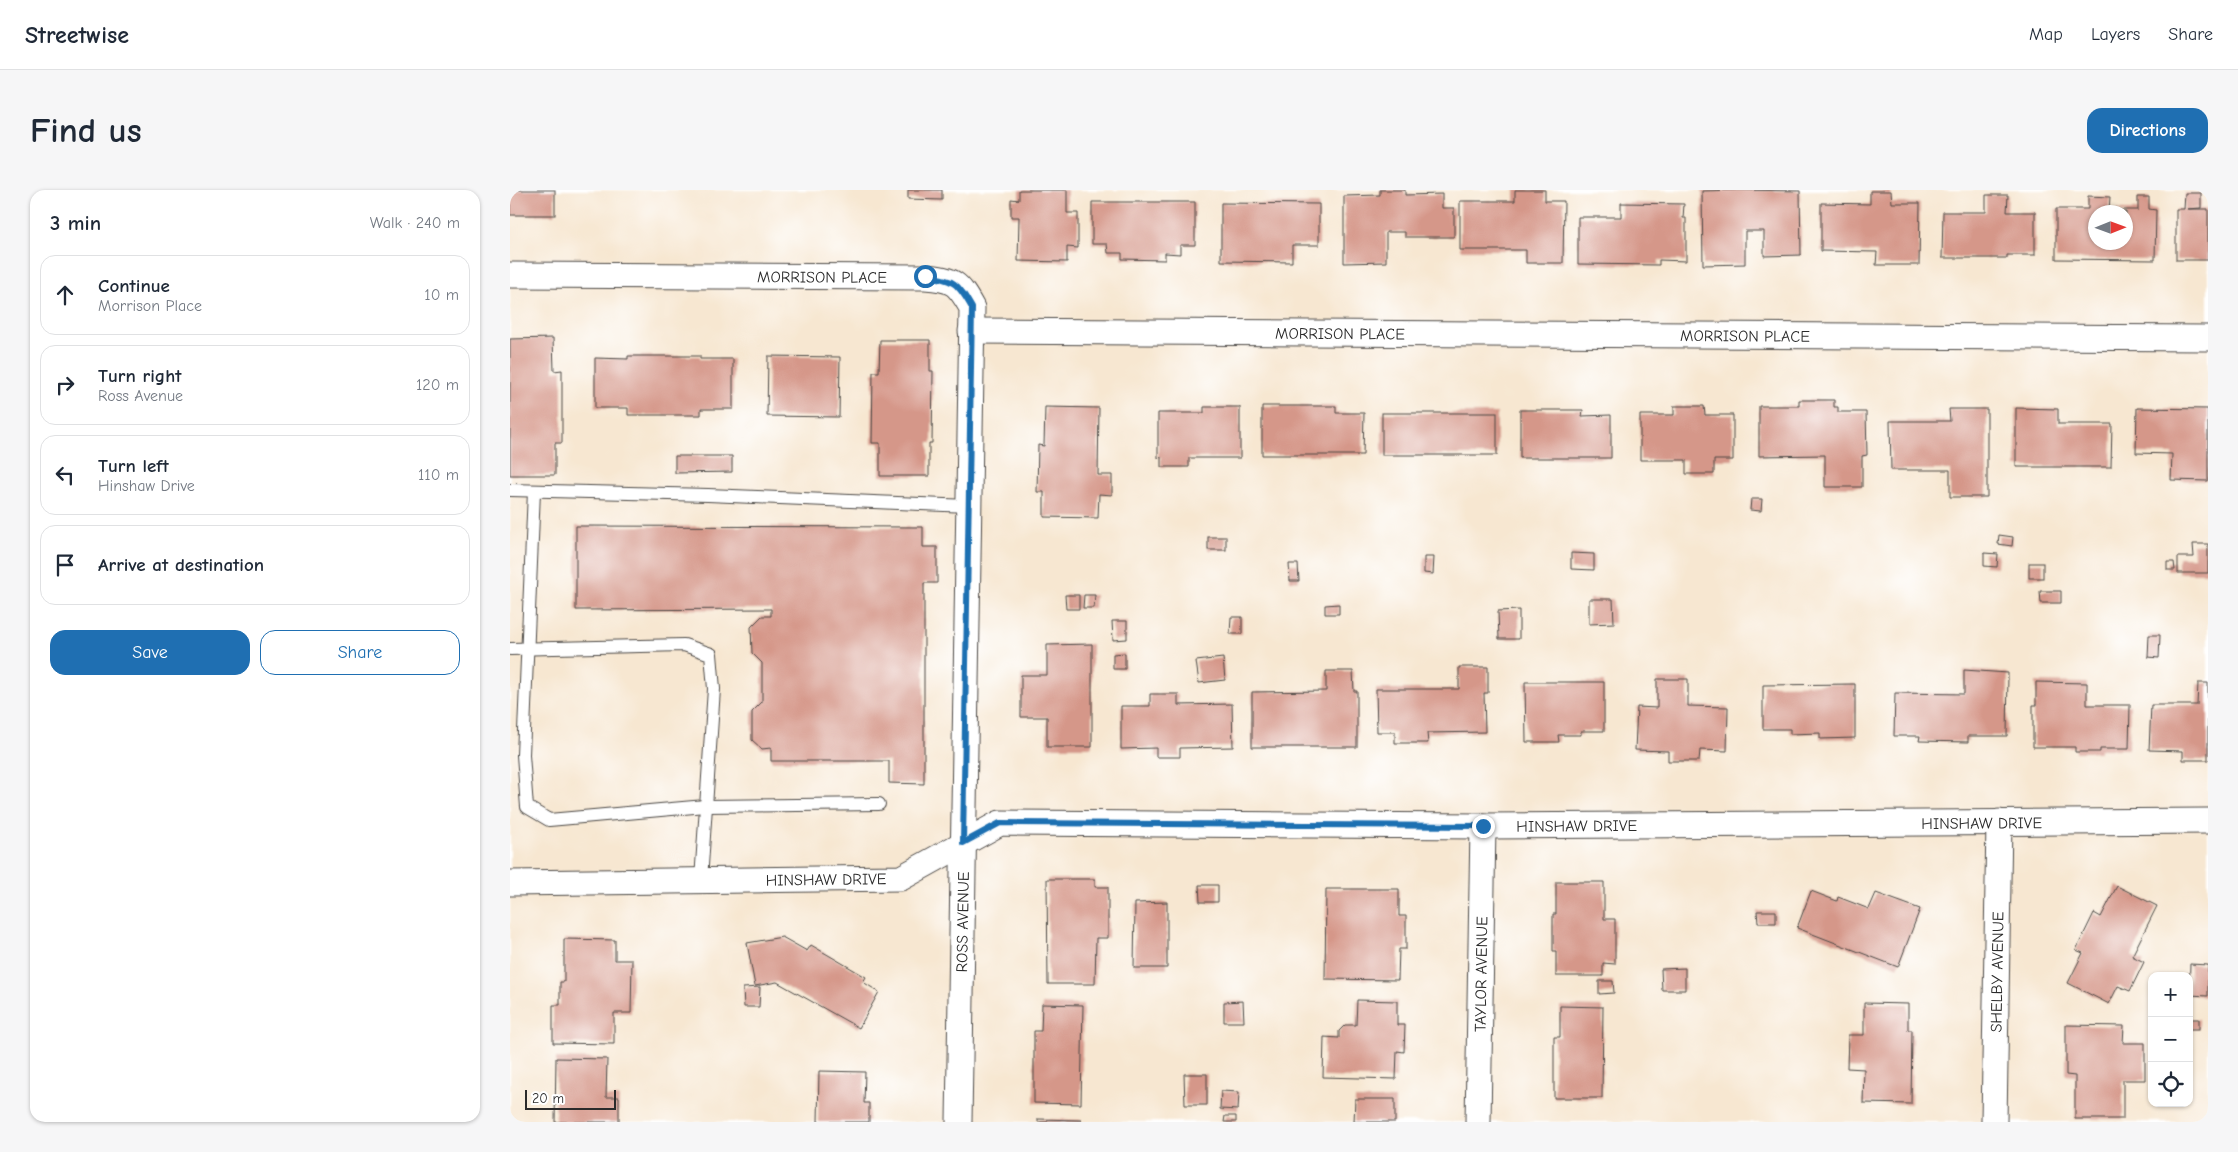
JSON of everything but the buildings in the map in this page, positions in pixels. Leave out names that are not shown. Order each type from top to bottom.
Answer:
[{"type":"street","name":"MORRISON PLACE","points":[[510,275],[925,276],[946,279],[962,290],[972,308],[971,331],[2208,338]]},
{"type":"street","name":"ROSS AVENUE","points":[[959,1122],[971,331]]},
{"type":"street","name":"HINSHAW DRIVE","points":[[510,882],[901,878],[1000,823],[1483,826],[2208,821]]},
{"type":"street","name":"SHELBY AVENUE","points":[[1994,1122],[1999,822]]},
{"type":"street","name":"TAYLOR AVENUE","points":[[1478,1122],[1483,826]]},
{"type":"lane","points":[[510,490],[708,495],[968,506]]},
{"type":"lane","points":[[534,491],[523,755],[527,808],[549,820],[705,806],[879,804]]},
{"type":"lane","points":[[510,649],[684,645],[711,654],[714,689],[705,806],[702,880]]},
{"type":"route","points":[[925,276],[946,279],[962,290],[972,308],[963,843],[1000,823],[1483,826]]}]
